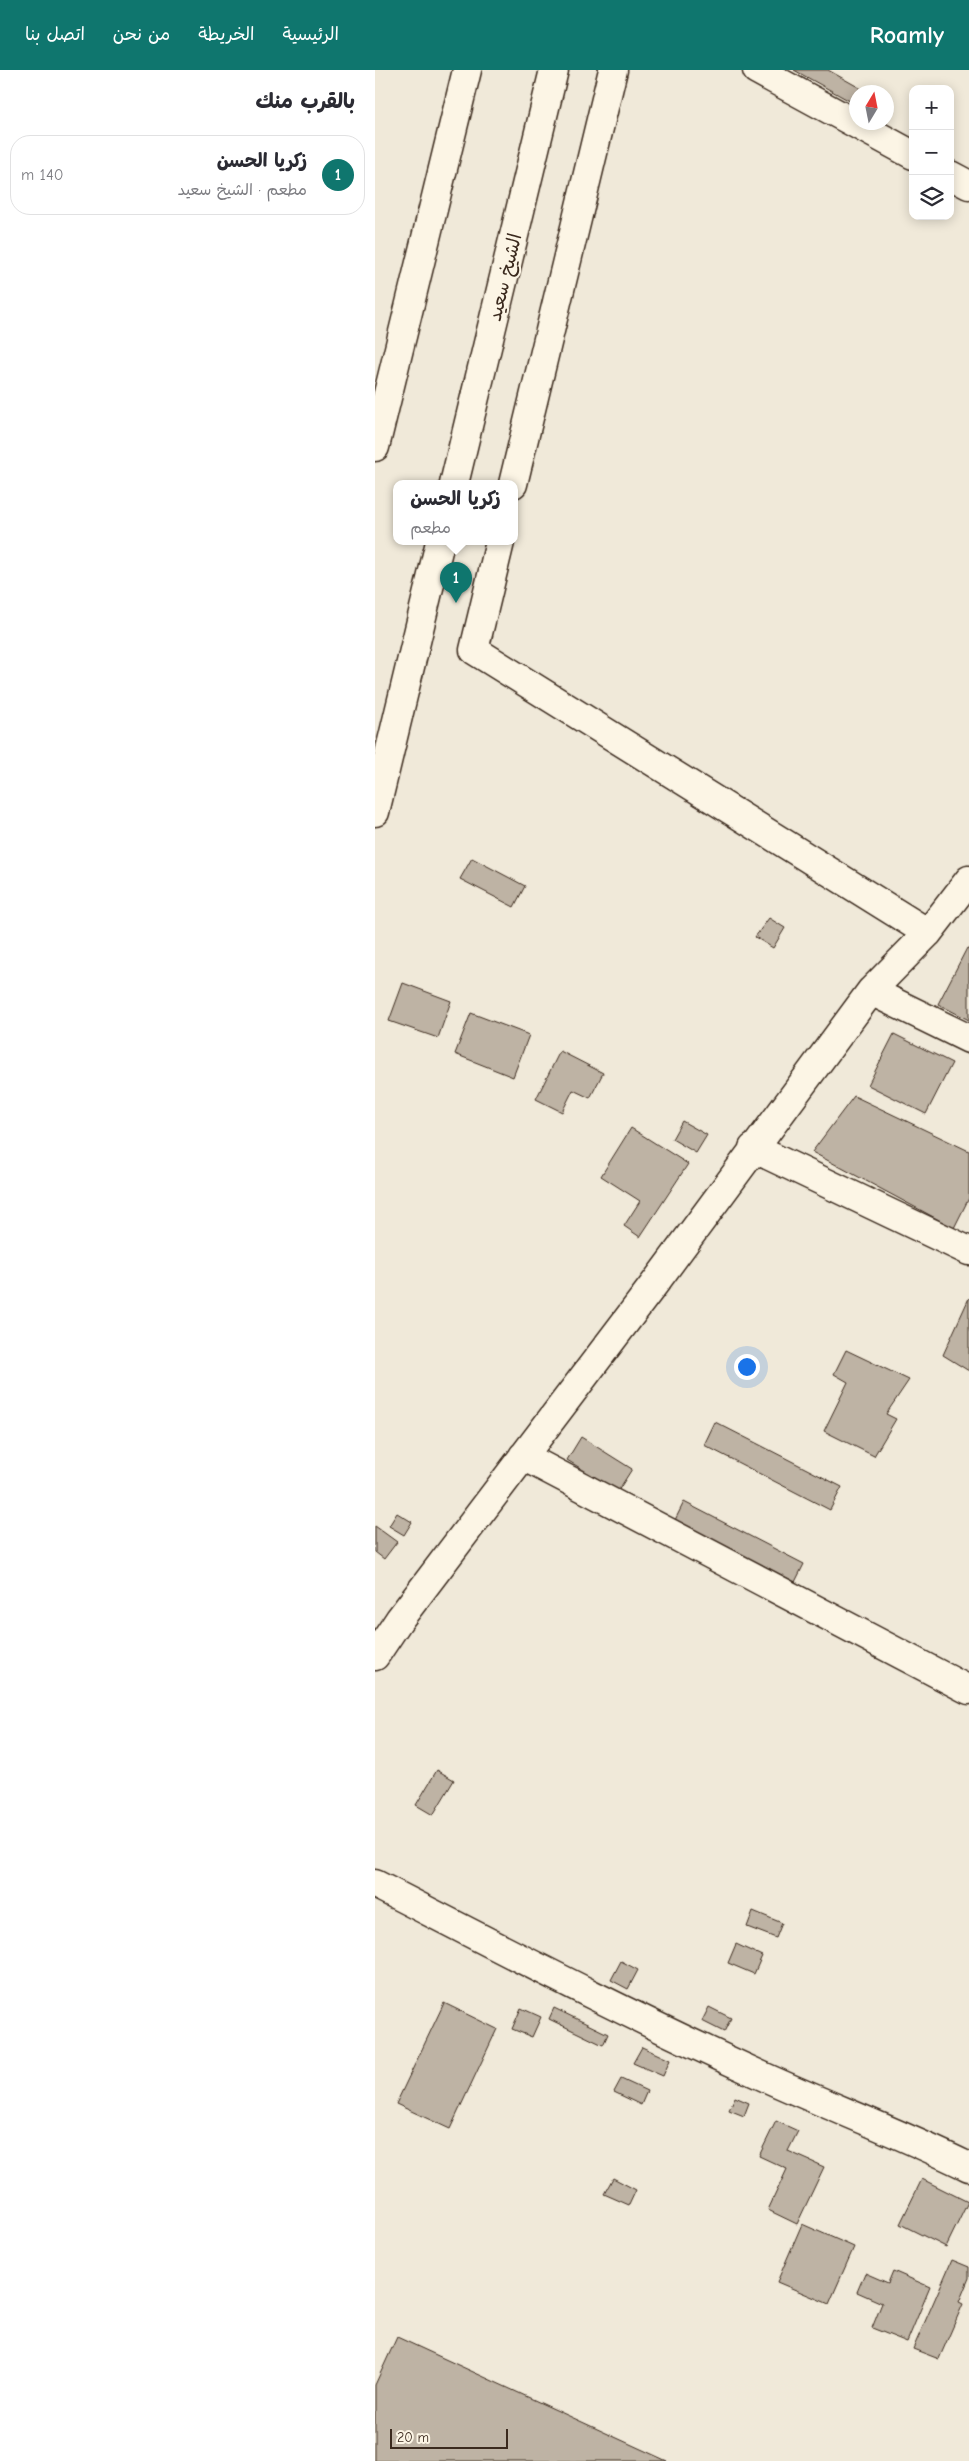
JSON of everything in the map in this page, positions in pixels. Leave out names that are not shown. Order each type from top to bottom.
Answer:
[{"type":"street","points":[[375,447],[467,70]]},
{"type":"street","name":"الشيخ سعيد","points":[[455,480],[554,70]]},
{"type":"street","points":[[514,480],[613,70]]},
{"type":"street","points":[[757,70],[909,153]]},
{"type":"street","points":[[954,177],[969,185]]},
{"type":"street","points":[[375,812],[439,545]]},
{"type":"street","points":[[498,545],[473,650],[928,933]]},
{"type":"street","points":[[375,1656],[399,1620],[655,1283],[871,991],[928,933],[969,880]]},
{"type":"street","points":[[871,991],[969,1039]]},
{"type":"street","points":[[753,1148],[969,1251]]},
{"type":"street","points":[[523,1456],[969,1690]]},
{"type":"street","points":[[375,1884],[568,1983],[724,2058],[925,2145],[969,2167]]},
{"type":"building","points":[[794,70],[828,70],[855,85],[849,85],[849,101]]},
{"type":"building","points":[[472,858],[525,886],[514,907],[460,879]]},
{"type":"building","points":[[769,918],[785,928],[773,948],[755,937]]},
{"type":"building","points":[[967,948],[969,949],[969,1020],[938,1004]]},
{"type":"building","points":[[403,983],[451,1001],[438,1038],[389,1021]]},
{"type":"building","points":[[471,1013],[529,1035],[513,1077],[455,1054]]},
{"type":"building","points":[[894,1034],[952,1063],[926,1114],[868,1085]]},
{"type":"building","points":[[560,1051],[603,1073],[590,1098],[573,1090],[562,1112],[536,1099]]},
{"type":"building","points":[[854,1096],[969,1151],[969,1198],[954,1228],[812,1152]]},
{"type":"building","points":[[682,1121],[707,1135],[696,1153],[672,1139]]},
{"type":"building","points":[[631,1128],[688,1164],[640,1237],[624,1226],[640,1201],[601,1176]]},
{"type":"building","points":[[969,1298],[969,1371],[943,1355]]},
{"type":"building","points":[[846,1350],[909,1380],[886,1414],[896,1419],[874,1456],[824,1431],[848,1382],[834,1374]]},
{"type":"building","points":[[715,1422],[842,1487],[830,1510],[704,1445]]},
{"type":"building","points":[[581,1437],[632,1469],[618,1491],[567,1460]]},
{"type":"building","points":[[684,1502],[804,1564],[795,1582],[675,1520]]},
{"type":"building","points":[[397,1513],[412,1522],[404,1535],[389,1526]]},
{"type":"building","points":[[375,1526],[397,1542],[384,1559],[375,1552]]},
{"type":"building","points":[[437,1770],[454,1780],[433,1815],[416,1805]]},
{"type":"building","points":[[753,1911],[782,1923],[776,1938],[747,1927]]},
{"type":"building","points":[[736,1944],[762,1956],[754,1974],[728,1963]]},
{"type":"building","points":[[621,1961],[638,1970],[628,1989],[611,1980]]},
{"type":"building","points":[[444,2003],[497,2029],[450,2129],[396,2104]]},
{"type":"building","points":[[709,2007],[731,2018],[724,2032],[702,2021]]},
{"type":"building","points":[[521,2008],[541,2017],[532,2037],[512,2029]]},
{"type":"building","points":[[554,2008],[608,2034],[603,2045],[549,2019]]},
{"type":"building","points":[[642,2047],[670,2060],[663,2076],[633,2063]]},
{"type":"building","points":[[621,2079],[647,2091],[641,2105],[614,2092]]},
{"type":"building","points":[[735,2097],[749,2103],[744,2116],[729,2110]]},
{"type":"building","points":[[776,2121],[798,2131],[788,2151],[824,2167],[797,2224],[768,2210],[787,2169],[759,2156]]},
{"type":"building","points":[[613,2178],[636,2190],[629,2205],[604,2194]]},
{"type":"building","points":[[922,2179],[968,2202],[946,2247],[900,2224]]},
{"type":"building","points":[[802,2224],[854,2247],[829,2304],[777,2282]]},
{"type":"building","points":[[952,2260],[969,2267],[969,2278],[959,2302],[963,2304],[939,2359],[913,2349]]},
{"type":"building","points":[[893,2271],[930,2287],[907,2342],[872,2328],[882,2303],[857,2292],[865,2273],[888,2283]]},
{"type":"building","points":[[397,2337],[667,2461],[375,2461],[375,2385]]},
{"type":"place","name":"زكريا الحسن","points":[[456,603]]}]
